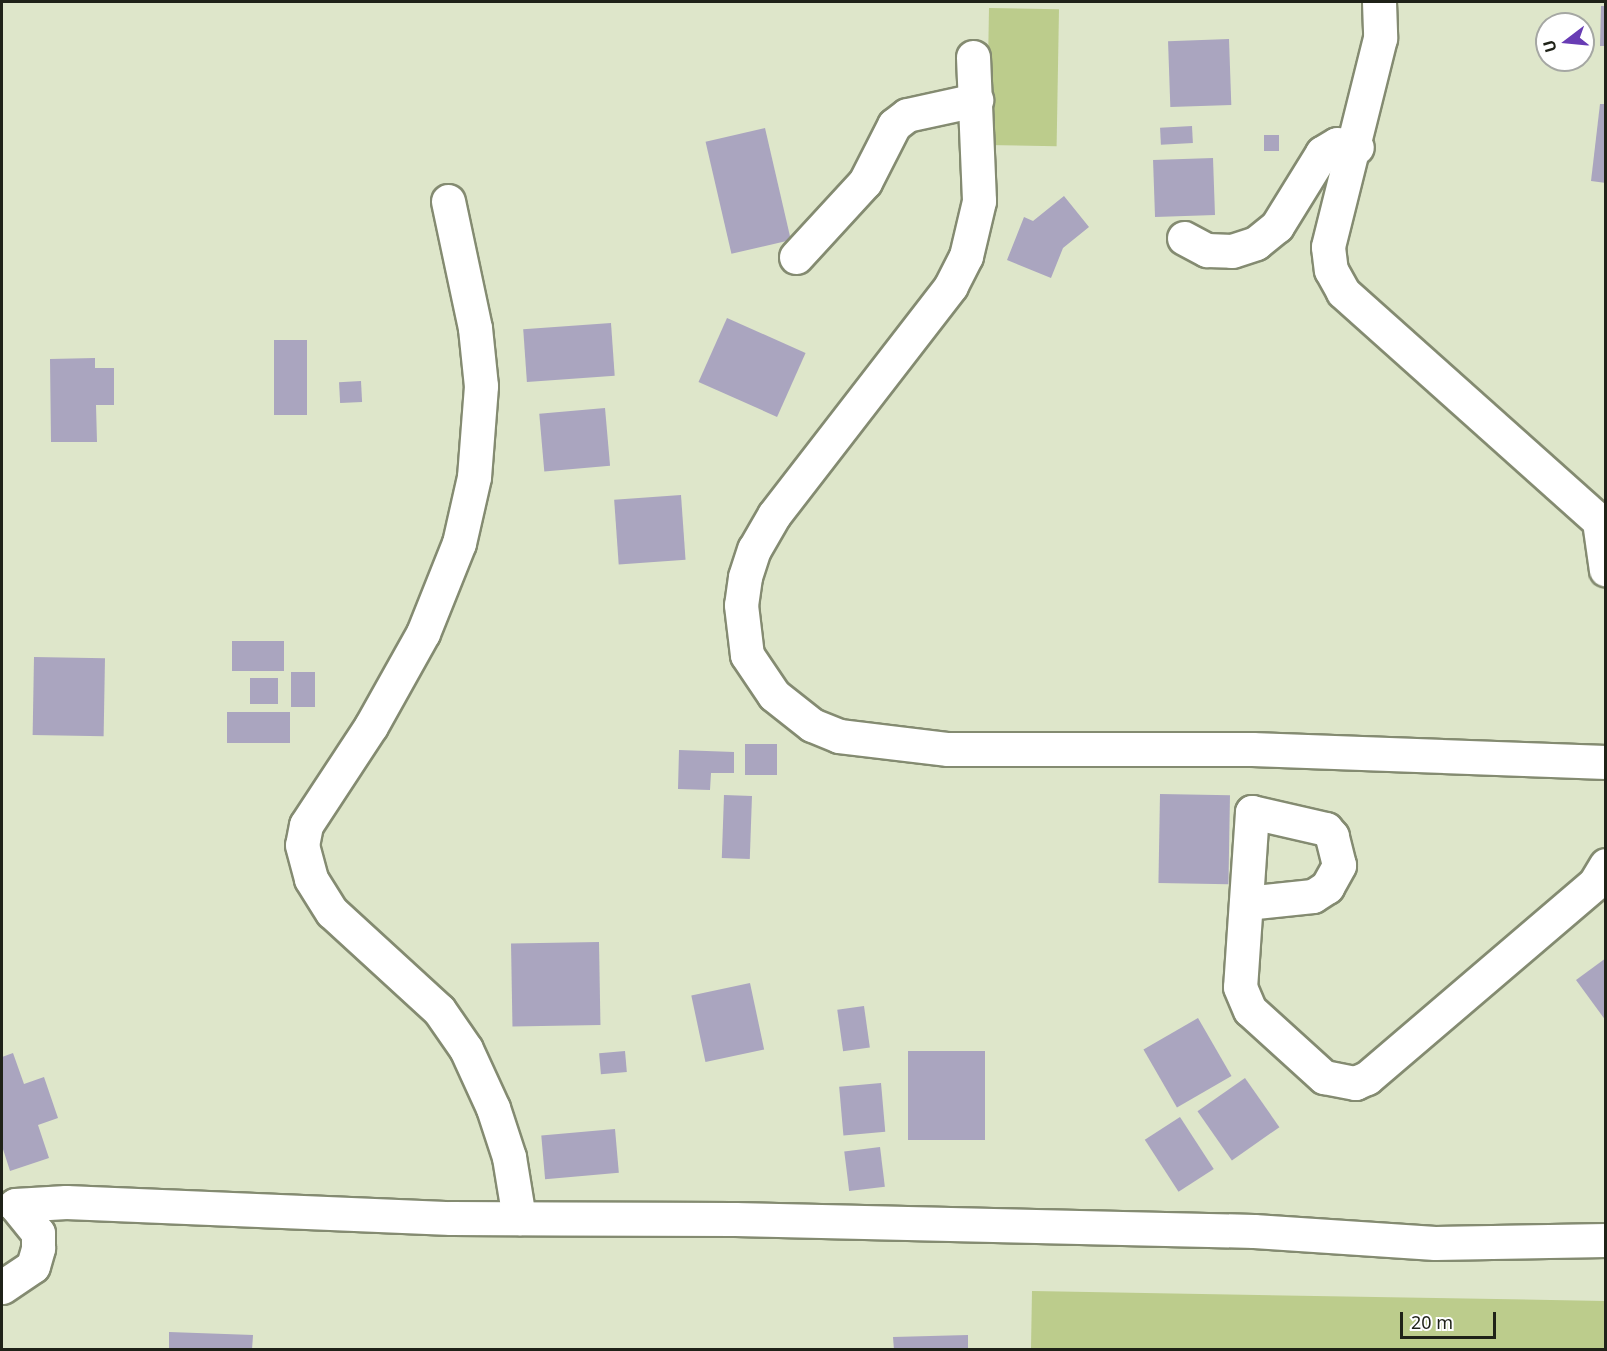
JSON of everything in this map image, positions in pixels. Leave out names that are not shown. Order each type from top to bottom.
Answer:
[{"type":"street","points":[[1379,2],[1380,38],[1357,147],[1328,247],[1331,270],[1343,292],[1602,520],[1605,570]]},
{"type":"street","points":[[973,57],[979,201],[966,256],[951,286],[774,515],[754,549],[742,596],[742,632],[747,655],[774,695],[812,725],[839,735],[948,749],[1252,749],[1605,762]]},
{"type":"street","points":[[796,257],[865,182],[894,125],[907,115],[976,100]]},
{"type":"street","points":[[1184,238],[1207,250],[1224,251],[1256,243],[1277,226],[1322,153],[1338,144],[1357,147]]},
{"type":"street","points":[[448,201],[476,328],[481,386],[474,477],[459,543],[423,633],[371,726],[306,825],[302,845],[311,879],[332,912],[439,1010],[466,1049],[506,1147],[519,1218]]},
{"type":"street","points":[[1246,903],[1240,987],[1246,1005],[1324,1077],[1355,1083],[1367,1078],[1595,883],[1605,866]]},
{"type":"street","points":[[8,1199],[519,1218],[1066,1226],[1436,1243],[1605,1240]]},
{"type":"street","points":[[2,1287],[33,1266],[38,1248],[38,1233],[8,1199]]},
{"type":"green space","points":[[989,8],[1059,9],[1057,146],[987,145]]},
{"type":"green space","points":[[1032,1291],[1605,1301],[1604,1350],[1031,1349]]},
{"type":"building","points":[[1601,6],[1606,6],[1606,46],[1600,46]]},
{"type":"building","points":[[1229,39],[1231,105],[1170,107],[1168,41]]},
{"type":"building","points":[[1600,104],[1606,104],[1606,183],[1591,181]]},
{"type":"building","points":[[1192,126],[1193,143],[1161,145],[1160,128]]},
{"type":"building","points":[[765,128],[791,240],[731,254],[706,142]]},
{"type":"building","points":[[1264,135],[1279,135],[1279,151],[1264,151]]},
{"type":"building","points":[[1213,158],[1215,215],[1155,217],[1153,160]]},
{"type":"building","points":[[1064,196],[1089,227],[1063,248],[1051,278],[1007,260],[1024,217],[1033,221]]},
{"type":"building","points":[[727,318],[806,353],[777,417],[699,382]]},
{"type":"building","points":[[611,323],[615,376],[527,382],[523,329]]},
{"type":"building","points":[[274,340],[307,340],[307,415],[274,415]]},
{"type":"building","points":[[95,358],[95,368],[114,368],[114,405],[96,405],[97,442],[51,442],[50,359]]},
{"type":"building","points":[[361,381],[362,402],[340,403],[339,382]]},
{"type":"building","points":[[605,408],[610,466],[544,472],[539,414]]},
{"type":"building","points":[[681,495],[686,560],[619,565],[614,500]]},
{"type":"building","points":[[232,641],[284,641],[284,671],[232,671]]},
{"type":"building","points":[[34,657],[105,658],[104,736],[33,735]]},
{"type":"building","points":[[291,672],[315,672],[315,707],[291,707]]},
{"type":"building","points":[[250,678],[278,678],[278,704],[250,704]]},
{"type":"building","points":[[227,712],[290,712],[290,743],[227,743]]},
{"type":"building","points":[[745,744],[777,744],[777,775],[745,775]]},
{"type":"building","points":[[679,750],[734,752],[734,773],[711,773],[710,790],[678,789]]},
{"type":"building","points":[[1160,794],[1230,795],[1228,884],[1158,883]]},
{"type":"building","points":[[724,795],[752,796],[750,859],[722,858]]},
{"type":"building","points":[[599,942],[600,1025],[512,1027],[511,944]]},
{"type":"building","points":[[1606,958],[1606,1021],[1576,980]]},
{"type":"building","points":[[750,983],[764,1050],[705,1062],[691,995]]},
{"type":"building","points":[[864,1006],[870,1048],[843,1051],[837,1010]]},
{"type":"building","points":[[1198,1018],[1232,1076],[1177,1108],[1143,1050]]},
{"type":"building","points":[[625,1051],[627,1072],[601,1074],[599,1053]]},
{"type":"building","points":[[908,1051],[985,1051],[985,1140],[908,1140]]},
{"type":"building","points":[[13,1053],[24,1084],[44,1077],[58,1118],[38,1125],[49,1158],[10,1171],[2,1146],[2,1057]]},
{"type":"building","points":[[1245,1078],[1279,1127],[1232,1160],[1197,1111]]},
{"type":"building","points":[[881,1083],[885,1132],[843,1135],[839,1087]]},
{"type":"building","points":[[1180,1117],[1214,1169],[1179,1192],[1145,1140]]},
{"type":"building","points":[[615,1129],[619,1173],[545,1179],[541,1135]]},
{"type":"building","points":[[880,1147],[885,1187],[849,1191],[844,1151]]},
{"type":"building","points":[[169,1332],[253,1335],[252,1350],[169,1350]]},
{"type":"building","points":[[968,1335],[968,1350],[894,1350],[893,1337]]}]
